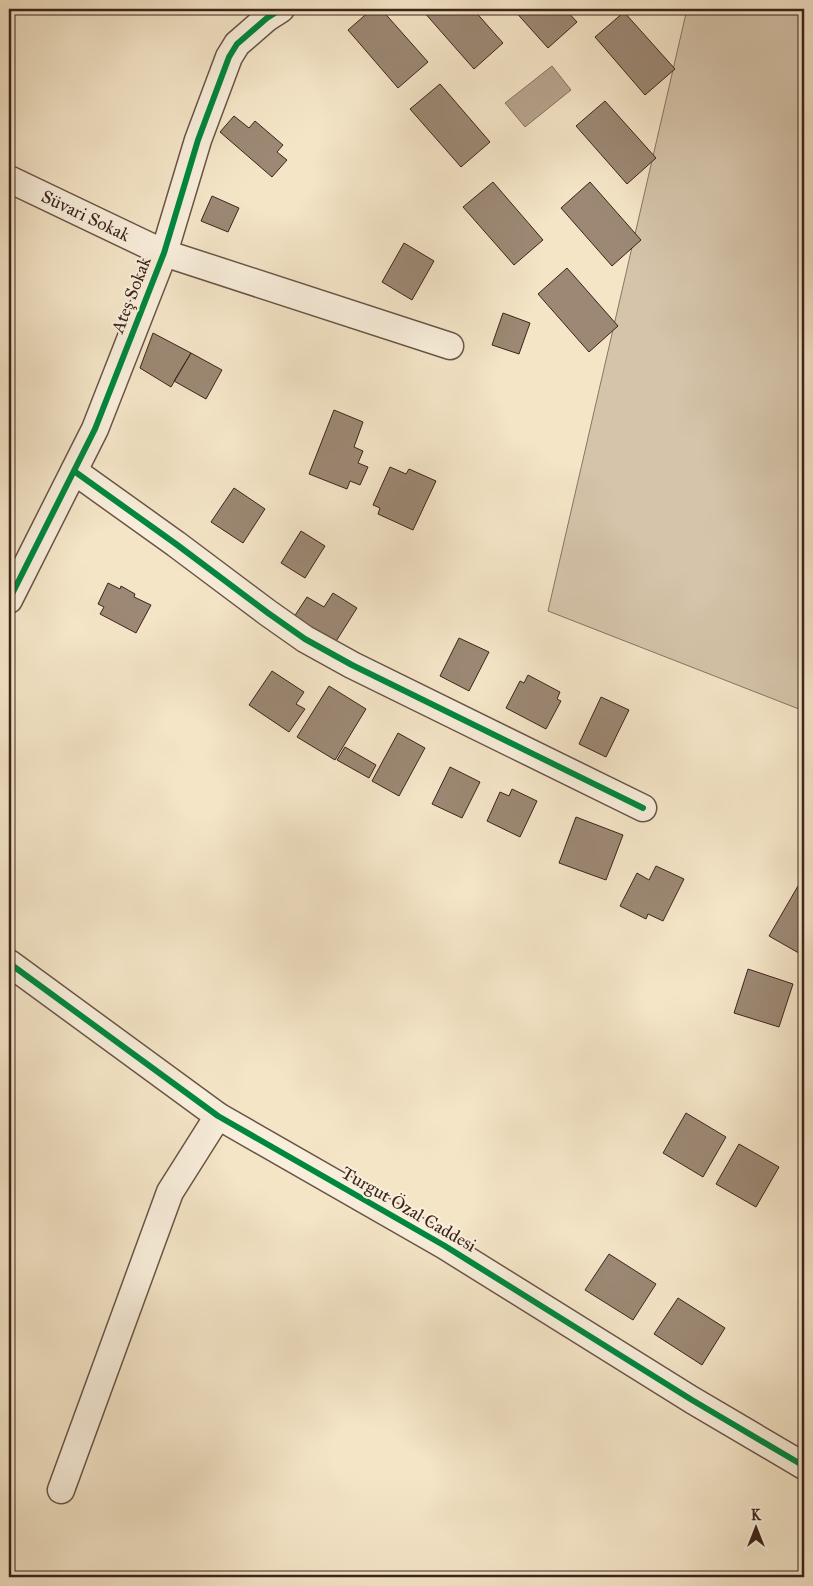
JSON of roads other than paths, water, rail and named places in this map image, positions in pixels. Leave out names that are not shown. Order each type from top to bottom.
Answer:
[{"type":"street","name":"Ateş Sokak","points":[[9,600],[95,428],[164,253],[198,140],[229,57],[237,44],[280,9]]},
{"type":"street","name":"Süvari Sokak","points":[[9,178],[164,253],[450,346]]},
{"type":"street","points":[[74,471],[305,639],[361,670],[643,808]]},
{"type":"street","name":"Turgut Özal Caddesi","points":[[9,963],[218,1116],[445,1246],[692,1400],[804,1466]]},
{"type":"street","points":[[61,1490],[170,1192],[218,1116]]}]
